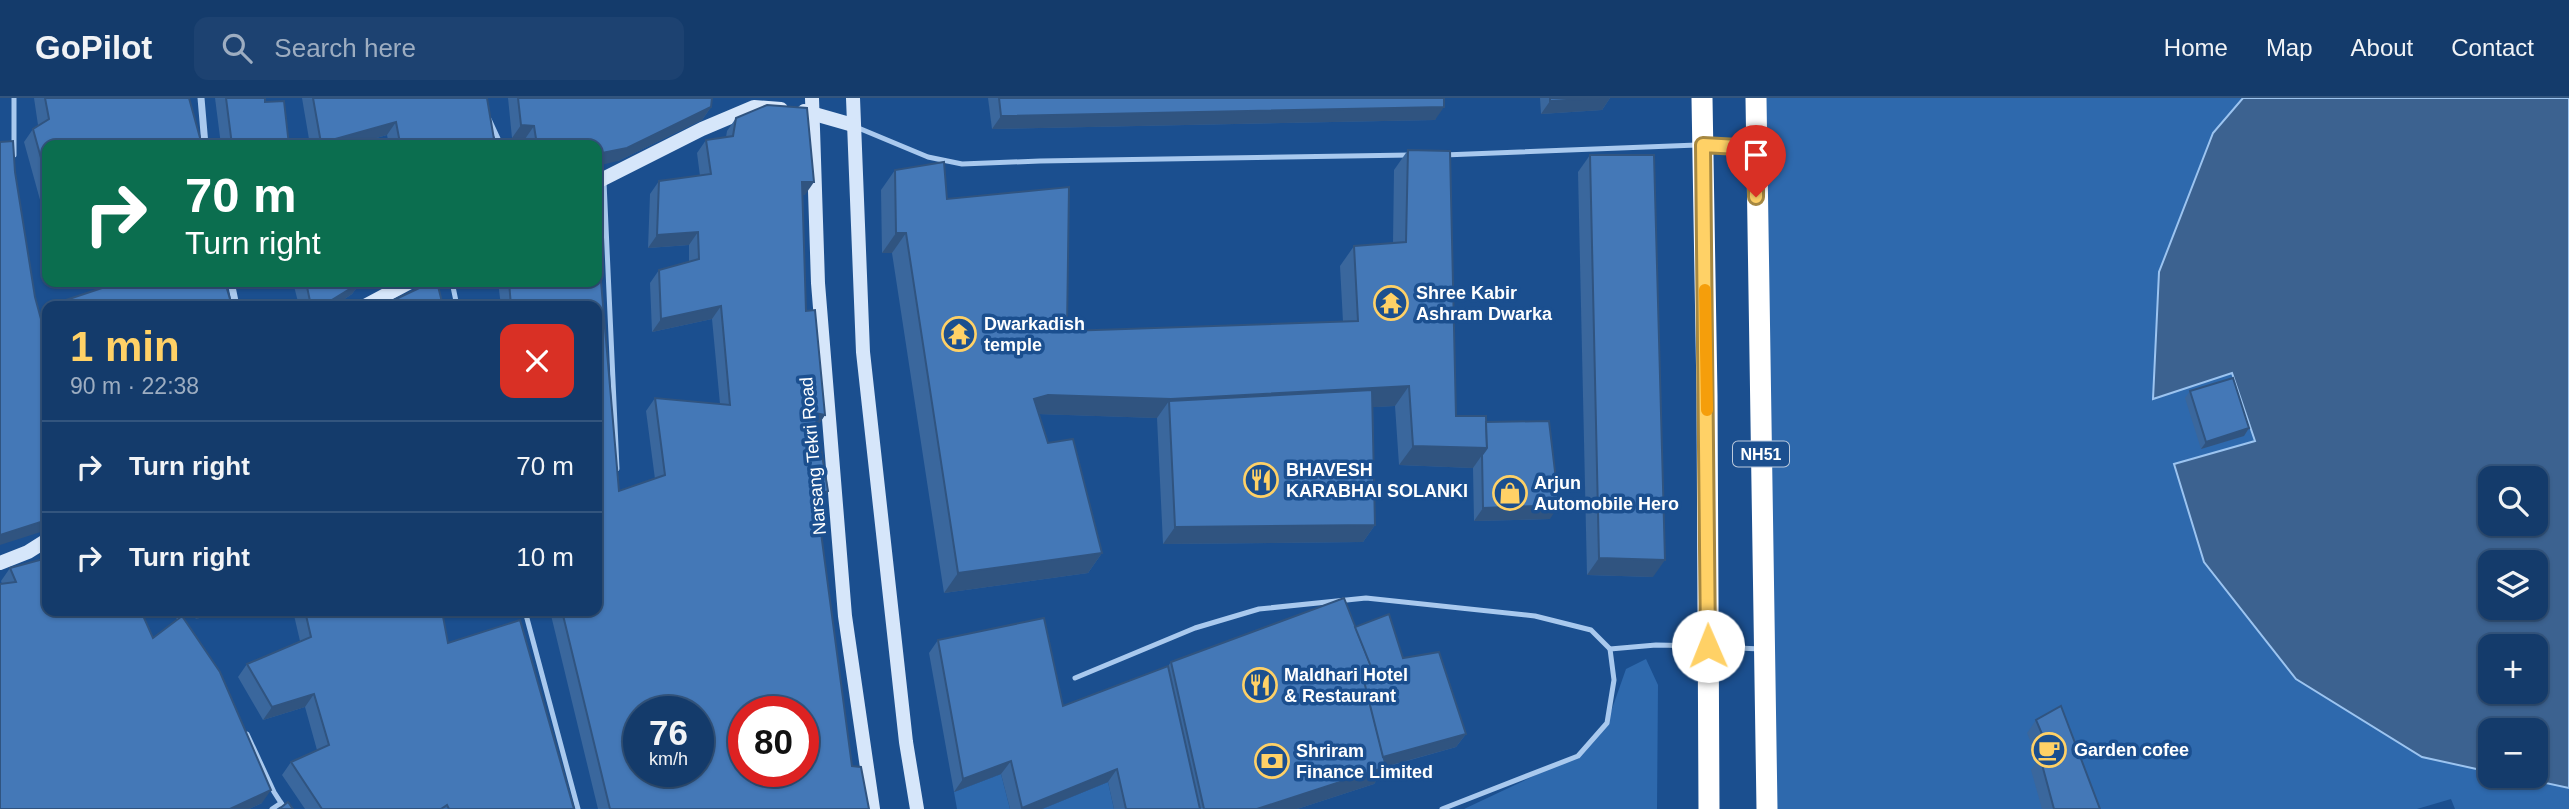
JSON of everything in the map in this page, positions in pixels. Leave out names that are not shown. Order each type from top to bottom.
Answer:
[{"type":"highway","name":"NH51","points":[[1702,98],[1709,809]]},
{"type":"highway","name":"NH51","points":[[1756,98],[1767,809]]},
{"type":"street","points":[[201,98],[205,140]]},
{"type":"street","points":[[853,98],[863,352],[906,742],[917,809]]},
{"type":"street","points":[[602,179],[702,129],[754,107],[812,105],[853,125]]},
{"type":"street","name":"Narsang Tekri Road","points":[[812,105],[818,283],[844,602],[873,809]]},
{"type":"street","points":[[374,301],[401,287]]},
{"type":"street","points":[[0,563],[42,543]]},
{"type":"lane","points":[[14,98],[14,167]]},
{"type":"lane","points":[[487,108],[499,140]]},
{"type":"lane","points":[[853,125],[928,157],[962,164],[1054,160],[1417,155]]},
{"type":"lane","points":[[1431,155],[1703,145],[1756,148]]},
{"type":"lane","points":[[602,198],[617,476]]},
{"type":"lane","points":[[1075,678],[1195,628],[1258,609],[1366,598],[1535,616],[1591,630],[1610,649],[1615,680],[1607,723],[1578,755],[1442,809]]},
{"type":"lane","points":[[178,616],[189,631]]},
{"type":"lane","points":[[526,616],[578,809]]},
{"type":"lane","points":[[1610,649],[1656,645],[1764,649]]},
{"type":"lane","points":[[245,732],[285,809]]},
{"type":"lane","points":[[272,809],[281,803]]},
{"type":"shaded area","points":[[1756,98],[2569,98],[2569,809],[2455,809],[2451,799],[2417,809],[1767,809]]},
{"type":"shaded area","points":[[2243,98],[2569,98],[2569,788],[2548,784],[2548,718],[2478,718],[2478,769],[2422,757],[2296,679],[2204,562],[2174,464],[2255,441],[2232,373],[2153,399],[2159,272],[2213,133]]},
{"type":"shaded area","points":[[1646,659],[1658,685],[1657,809],[1464,809],[1578,755],[1607,723],[1626,669]]},
{"type":"shaded area","points":[[1001,774],[1010,809],[957,809],[954,792]]},
{"type":"shaded area","points":[[1108,782],[1114,809],[1042,809]]},
{"type":"building","points":[[45,98],[189,98],[201,140],[42,140],[42,162],[33,129],[49,119]]},
{"type":"building","points":[[226,98],[284,101],[288,140],[231,140]]},
{"type":"building","points":[[313,98],[487,98],[494,140],[399,140],[396,122],[332,140],[320,140]]},
{"type":"building","points":[[518,98],[712,98],[711,107],[627,148],[602,153],[602,140],[536,140],[534,126],[521,125]]},
{"type":"building","points":[[999,98],[1444,98],[1444,107],[1001,116]]},
{"type":"building","points":[[1550,98],[1599,98],[1550,101]]},
{"type":"building","points":[[767,105],[807,108],[814,182],[802,182],[806,311],[815,310],[825,415],[815,413],[828,491],[816,495],[852,766],[861,767],[869,809],[610,809],[563,616],[602,616],[602,301],[511,301],[509,287],[601,287],[619,491],[665,475],[655,398],[730,405],[721,306],[661,319],[659,270],[699,259],[698,232],[657,235],[659,181],[711,174],[706,140],[733,136],[736,118]]},
{"type":"building","points":[[13,141],[15,172],[35,297],[42,323],[42,522],[0,535],[0,142]]},
{"type":"building","points":[[1408,150],[1450,151],[1456,416],[1486,416],[1487,448],[1413,446],[1409,386],[1171,399],[1048,395],[1034,399],[1048,443],[1073,439],[1102,553],[958,573],[906,233],[896,233],[895,170],[944,162],[947,199],[1069,187],[1067,331],[1358,321],[1354,246],[1406,242]]},
{"type":"building","points":[[1590,155],[1654,155],[1665,560],[1599,558]]},
{"type":"building","points":[[105,287],[226,287],[231,301],[63,301]]},
{"type":"building","points":[[307,287],[353,287],[330,301],[310,301]]},
{"type":"building","points":[[421,287],[438,287],[442,301],[392,301]]},
{"type":"building","points":[[2233,378],[2249,428],[2206,442],[2190,391]]},
{"type":"building","name":"BHAVESH KARABHAI SOLANKI","points":[[1372,390],[1375,525],[1175,527],[1169,401]]},
{"type":"building","name":"Arjun Automobile Hero","points":[[1549,421],[1559,505],[1483,508],[1482,455],[1487,448],[1486,422]]},
{"type":"building","points":[[42,559],[42,616],[143,616],[153,638],[182,616],[220,672],[271,790],[230,809],[0,809],[0,584],[16,582],[10,568]]},
{"type":"building","points":[[1344,598],[1374,674],[1364,678],[1386,767],[1257,809],[1204,809],[1171,662]]},
{"type":"building","points":[[1389,614],[1403,658],[1439,652],[1466,734],[1383,757],[1364,681],[1374,674],[1355,627]]},
{"type":"building","points":[[306,616],[443,616],[448,643],[520,620],[574,809],[449,809],[447,805],[441,809],[322,809],[291,762],[329,745],[314,694],[272,707],[247,664],[311,637]]},
{"type":"building","points":[[1044,618],[1063,706],[1168,666],[1200,809],[1126,809],[1117,769],[1022,808],[1011,761],[963,779],[938,640]]},
{"type":"building","points":[[2061,706],[2100,809],[2054,809],[2040,757],[2051,755],[2036,720]]},
{"type":"building","points":[[288,802],[293,809],[279,809]]},
{"type":"slow traffic","points":[[1705,290],[1707,410]]},
{"type":"place","name":"Shree Kabir Ashram Dwarka","points":[[1391,303]]},
{"type":"place","name":"Dwarkadish temple","points":[[959,334]]},
{"type":"place","name":"BHAVESH KARABHAI SOLANKI","points":[[1261,480]]},
{"type":"place","name":"Arjun Automobile Hero","points":[[1510,493]]},
{"type":"place","name":"Maldhari Hotel & Restaurant","points":[[1260,685]]},
{"type":"place","name":"Garden cofee","points":[[2049,750]]},
{"type":"place","name":"Shriram Finance Limited","points":[[1272,761]]},
{"type":"route","points":[[1708,646],[1703,145],[1756,148],[1756,197]]}]
